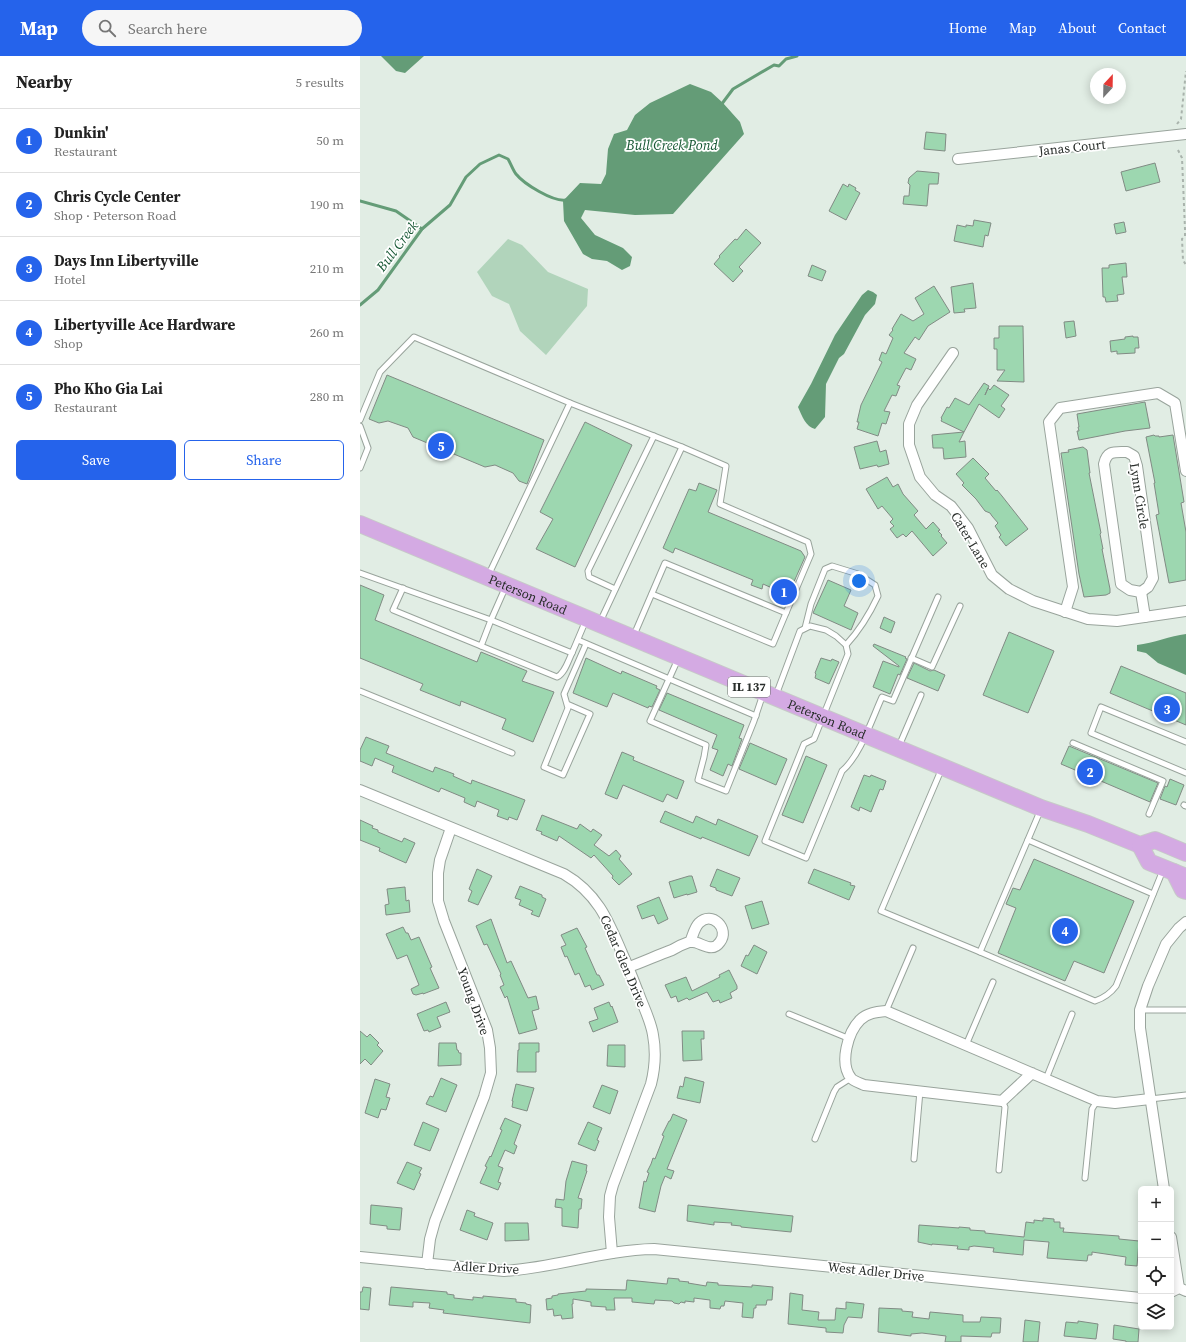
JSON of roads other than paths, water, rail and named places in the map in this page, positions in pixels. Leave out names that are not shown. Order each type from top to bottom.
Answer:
[{"type":"main road","name":"Peterson Road","points":[[360,524],[1041,808],[1088,824],[1140,845]]},
{"type":"main road","points":[[1186,853],[1155,840],[1140,845],[1149,862],[1175,873],[1183,890],[1186,891]]},
{"type":"street","name":"Janas Court","points":[[958,159],[1186,134]]},
{"type":"street","name":"Cater Lane","points":[[953,353],[916,405],[909,424],[909,445],[920,477],[936,495],[951,506],[968,528],[992,575],[1009,589],[1033,601],[1088,619],[1117,621],[1186,611]]},
{"type":"street","points":[[1065,612],[1073,587],[1049,422],[1060,408],[1158,393],[1175,403],[1186,471]]},
{"type":"street","name":"Lynn Circle","points":[[1127,452],[1134,456],[1137,466],[1153,578],[1148,587],[1141,592],[1130,590],[1121,584],[1104,464],[1106,458],[1111,453],[1127,452]]},
{"type":"street","points":[[1141,592],[1145,618]]},
{"type":"street","name":"Cedar Glen Drive","points":[[360,790],[564,874],[590,894],[601,908],[609,922],[629,967],[653,1034],[655,1047],[653,1077],[611,1191],[609,1217],[612,1253]]},
{"type":"street","name":"Young Drive","points":[[427,1264],[430,1239],[435,1221],[484,1097],[491,1073],[490,1048],[487,1030],[442,915],[438,901],[438,873],[440,860],[451,828]]},
{"type":"street","points":[[1164,1186],[1140,1028],[1140,1010],[1148,986],[1166,944],[1186,922]]},
{"type":"street","points":[[629,967],[690,942]]},
{"type":"street","points":[[1032,1073],[1002,1101],[864,1085],[851,1078],[846,1066],[845,1052],[853,1029],[861,1020],[874,1012],[886,1011],[1032,1073],[1097,1101],[1115,1103],[1150,1099]]},
{"type":"street","name":"West Adler Drive","points":[[612,1253],[654,1249],[1138,1298]]},
{"type":"street","name":"Adler Drive","points":[[360,1257],[504,1271],[523,1270],[612,1253]]},
{"type":"street","points":[[1174,1257],[1179,1290]]},
{"type":"lane","points":[[360,420],[380,372],[414,337],[570,403],[726,466],[720,504],[808,542],[811,554],[774,644],[652,594]]},
{"type":"lane","points":[[488,578],[570,403]]},
{"type":"lane","points":[[360,426],[368,448],[360,468]]},
{"type":"lane","points":[[615,589],[589,577],[588,571],[654,436]]},
{"type":"lane","points":[[403,588],[393,610],[557,677],[560,676],[578,640],[615,589],[682,447]]},
{"type":"lane","points":[[633,638],[665,564],[786,613]]},
{"type":"lane","points":[[805,628],[811,604],[825,569],[832,566],[858,574],[875,585],[878,596],[872,609],[854,637],[846,645]]},
{"type":"lane","points":[[360,573],[491,620],[572,653]]},
{"type":"lane","points":[[481,646],[507,586]]},
{"type":"lane","points":[[678,657],[650,721],[706,745],[698,780],[726,791],[756,716],[769,695],[800,632],[810,626],[826,630],[846,645],[848,654],[814,739],[804,744],[764,841],[806,858],[842,771],[855,757],[882,697],[893,701],[938,597]]},
{"type":"lane","points":[[911,658],[932,667],[960,606]]},
{"type":"lane","points":[[578,640],[756,716]]},
{"type":"lane","points":[[567,704],[590,714],[563,775],[544,767],[568,708],[564,694],[586,644]]},
{"type":"lane","points":[[360,691],[512,753]]},
{"type":"lane","points":[[898,749],[920,695]]},
{"type":"lane","points":[[1186,742],[1101,707],[1091,733],[1186,773]]},
{"type":"lane","points":[[1073,743],[1163,781],[1149,814]]},
{"type":"lane","points":[[942,767],[881,911],[1095,1001],[1103,998],[1116,986],[1153,894],[1175,873]]},
{"type":"lane","points":[[980,952],[1041,808]]},
{"type":"lane","points":[[1028,840],[1153,894]]},
{"type":"lane","points":[[886,1011],[912,948]]},
{"type":"lane","points":[[966,1045],[993,982]]},
{"type":"lane","points":[[1140,1010],[1186,1010]]},
{"type":"lane","points":[[789,1014],[850,1039]]},
{"type":"lane","points":[[1046,1079],[1072,1014]]},
{"type":"lane","points":[[815,1139],[834,1092],[837,1087],[851,1078]]},
{"type":"lane","points":[[914,1158],[920,1091]]},
{"type":"lane","points":[[1150,1099],[1186,1095]]},
{"type":"lane","points":[[999,1170],[1005,1107],[1002,1101]]},
{"type":"lane","points":[[1085,1178],[1092,1109],[1097,1101]]},
{"type":"water","points":[[381,56],[424,56],[405,73],[396,71]]},
{"type":"water","name":"Bull Creek Pond","points":[[690,84],[711,92],[723,103],[740,122],[744,134],[673,214],[635,215],[585,210],[581,218],[595,235],[623,248],[632,257],[630,266],[622,270],[607,261],[592,259],[583,254],[564,221],[563,201],[580,183],[601,184],[606,174],[608,149],[614,134],[627,130],[635,115],[650,103]]},
{"type":"water","points":[[868,290],[877,295],[875,304],[865,315],[844,354],[839,358],[826,384],[825,417],[815,429],[812,428],[805,421],[798,407],[835,335],[862,295]]},
{"type":"water","points":[[1186,634],[1186,675],[1158,663],[1146,653],[1137,651],[1137,645]]},
{"type":"waterway","name":"Bull Creek","points":[[721,105],[733,89],[774,65],[779,66],[786,59],[797,56]]},
{"type":"waterway","name":"Bull Creek","points":[[360,305],[378,290],[422,229],[450,205],[466,177],[480,164],[499,155],[508,159],[516,174],[539,192],[560,200],[566,200]]},
{"type":"waterway","points":[[360,201],[396,211],[422,229]]},
{"type":"place","name":"Pho Kho Gia Lai","points":[[441,446]]},
{"type":"place","name":"Dunkin'","points":[[784,592]]},
{"type":"place","name":"Days Inn Libertyville","points":[[1167,709]]},
{"type":"place","name":"Chris Cycle Center","points":[[1090,772]]},
{"type":"place","name":"Libertyville Ace Hardware","points":[[1065,931]]}]
